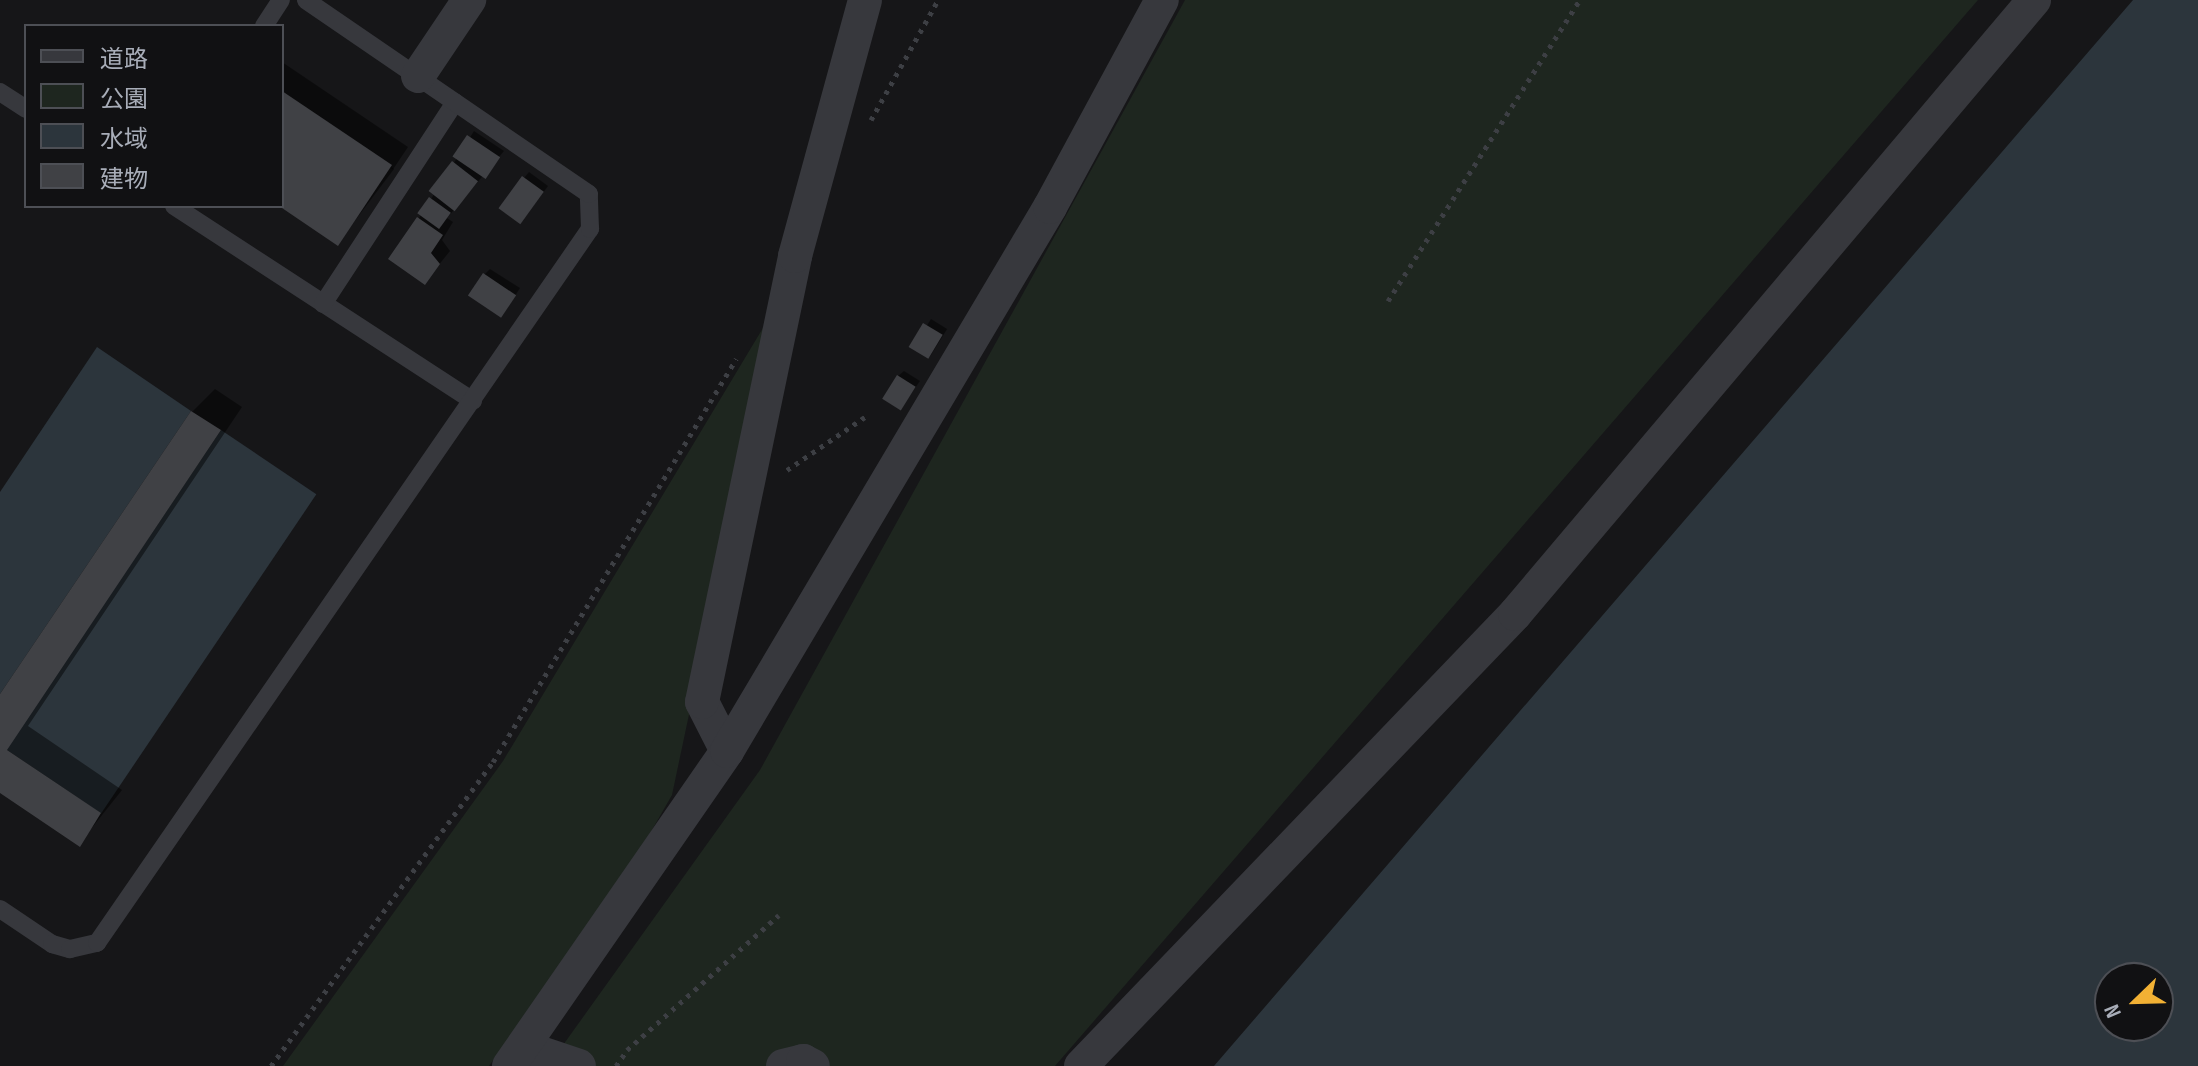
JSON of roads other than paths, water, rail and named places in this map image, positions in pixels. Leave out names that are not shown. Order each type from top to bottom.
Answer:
[{"type":"street","points":[[418,76],[469,0]]},
{"type":"street","points":[[727,751],[702,702],[795,256],[865,0]]},
{"type":"street","points":[[579,1066],[516,1056],[727,751],[1050,207],[1162,0]]},
{"type":"street","points":[[1081,1066],[1515,614],[2034,0]]},
{"type":"street","points":[[783,1066],[803,1061],[813,1066]]},
{"type":"lane","points":[[265,24],[281,0]]},
{"type":"lane","points":[[0,909],[52,944],[70,949],[97,943],[590,229],[589,194],[306,0]]},
{"type":"lane","points":[[0,92],[24,108]]},
{"type":"lane","points":[[323,304],[455,102]]},
{"type":"lane","points":[[177,208],[473,401]]},
{"type":"water","points":[[2133,0],[2198,0],[2198,1066],[1214,1066]]},
{"type":"water","points":[[97,347],[191,411],[0,694],[0,492]]},
{"type":"water","points":[[221,430],[316,494],[101,813],[6,749]]}]
